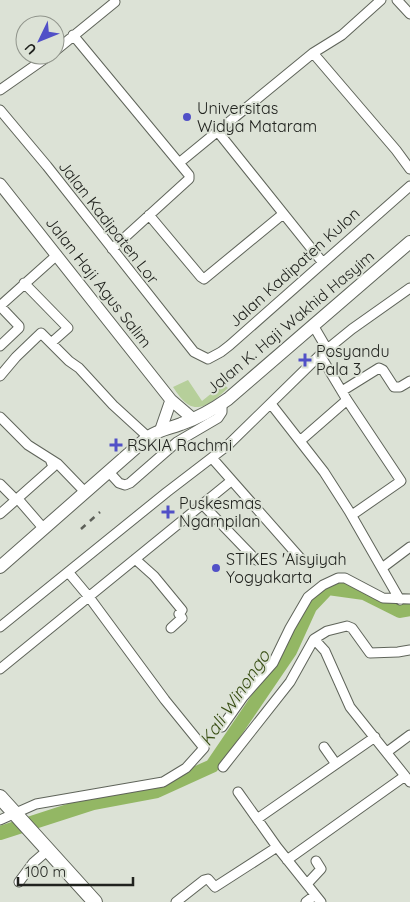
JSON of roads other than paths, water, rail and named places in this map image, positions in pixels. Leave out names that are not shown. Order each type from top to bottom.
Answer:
[{"type":"main road","name":"Jalan K. Haji Wakhid Hasyim","points":[[0,567],[148,437],[161,429],[208,412],[222,403],[410,242]]},
{"type":"main road","points":[[0,796],[95,902]]},
{"type":"street","points":[[180,163],[313,53],[342,35],[380,0]]},
{"type":"street","points":[[398,0],[410,14]]},
{"type":"street","points":[[65,42],[114,2]]},
{"type":"street","points":[[73,35],[188,173],[189,179],[112,249]]},
{"type":"street","points":[[313,53],[410,169]]},
{"type":"street","points":[[0,90],[36,65]]},
{"type":"street","name":"Jalan Kadipaten Lor","points":[[0,110],[47,166],[194,352]]},
{"type":"street","points":[[218,132],[323,262]]},
{"type":"street","name":"Jalan Haji Agus Salim","points":[[0,184],[172,400],[182,408],[187,421]]},
{"type":"street","name":"Jalan Kadipaten Kulon","points":[[194,352],[208,359],[221,352],[410,186]]},
{"type":"street","points":[[149,215],[204,279],[283,214]]},
{"type":"street","points":[[0,346],[19,327],[18,323],[0,306],[57,255]]},
{"type":"street","points":[[24,283],[68,328],[51,343]]},
{"type":"street","points":[[0,627],[227,446],[324,352],[352,328],[410,288]]},
{"type":"street","points":[[313,325],[347,400],[401,481],[352,515]]},
{"type":"street","points":[[0,376],[16,357],[41,333],[148,437]]},
{"type":"street","points":[[342,391],[379,368],[383,370],[396,388],[404,386],[410,381]]},
{"type":"street","points":[[161,429],[172,400]]},
{"type":"street","points":[[300,441],[347,400]]},
{"type":"street","points":[[108,471],[119,483],[127,485],[177,442],[218,418],[222,412],[222,403]]},
{"type":"street","points":[[271,404],[319,465],[352,515],[400,600]]},
{"type":"street","points":[[0,417],[28,445],[52,460],[84,492]]},
{"type":"street","points":[[177,442],[187,421]]},
{"type":"street","points":[[212,458],[301,559]]},
{"type":"street","points":[[0,514],[53,466],[52,460]]},
{"type":"street","points":[[0,669],[231,481]]},
{"type":"street","points":[[0,484],[44,528]]},
{"type":"street","points":[[203,505],[256,560]]},
{"type":"street","points":[[382,568],[410,547]]},
{"type":"street","points":[[135,559],[154,576],[182,610],[179,614],[182,618],[171,628]]},
{"type":"street","points":[[0,820],[16,815],[36,804],[163,782],[186,768],[204,748],[69,573]]},
{"type":"street","points":[[222,727],[243,697],[272,663],[308,597],[323,585],[338,578],[346,578],[383,598],[410,599]]},
{"type":"street","points":[[223,768],[285,689],[314,639],[327,632],[347,626],[352,628],[365,649],[370,653],[393,653],[410,650]]},
{"type":"street","points":[[287,860],[408,779],[350,707],[325,651],[314,639]]},
{"type":"street","points":[[387,752],[410,735]]},
{"type":"street","points":[[257,819],[375,737]]},
{"type":"street","points":[[324,747],[336,764]]},
{"type":"street","points":[[238,792],[277,847],[318,899],[306,902]]},
{"type":"street","points":[[176,902],[204,880],[208,879],[212,886],[215,887],[277,847]]},
{"type":"street","points":[[18,882],[33,863],[48,850]]},
{"type":"street","points":[[307,884],[321,869],[316,861]]},
{"type":"waterway","name":"Kali Winongo","points":[[0,833],[93,803],[157,791],[212,766],[290,651],[310,607],[328,588],[364,593],[400,611],[410,609]]},
{"type":"railway","points":[[81,529],[100,512]]},
{"type":"place","name":"Universitas Widya Mataram","points":[[187,117]]},
{"type":"place","name":"Posyandu Pala 3","points":[[305,360]]},
{"type":"place","name":"RSKIA Rachmi","points":[[116,445]]},
{"type":"place","name":"Puskesmas Ngampilan","points":[[168,512]]},
{"type":"place","name":"STIKES 'Aisyiyah Yogyakarta","points":[[216,568]]}]
